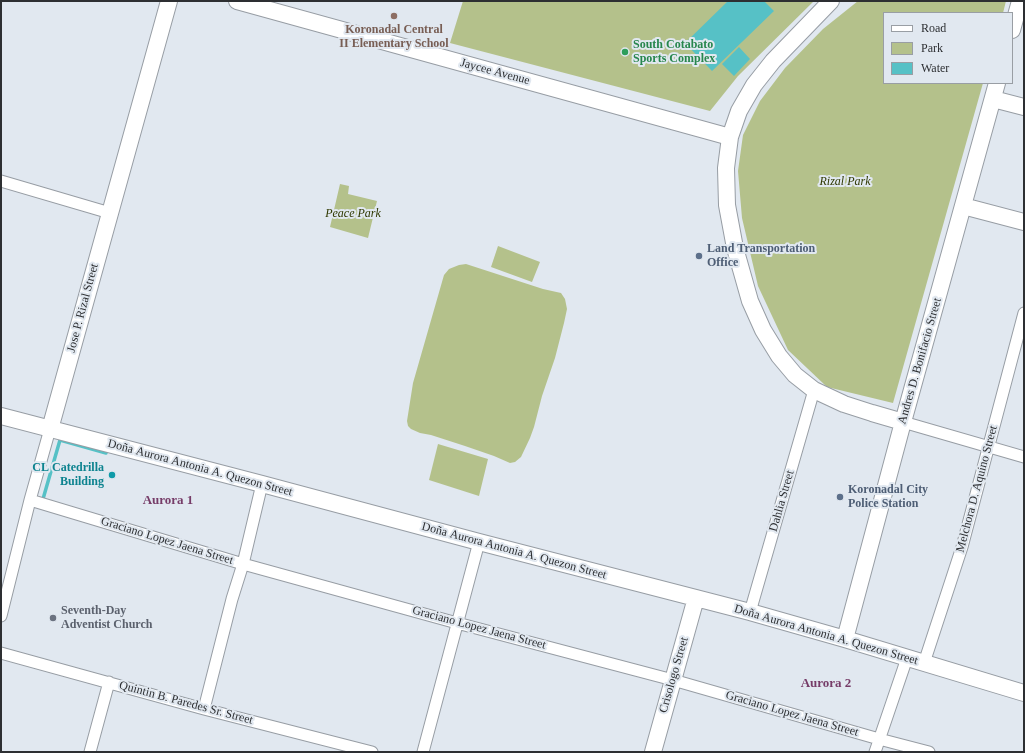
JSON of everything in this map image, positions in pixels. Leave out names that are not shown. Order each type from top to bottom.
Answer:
[{"type":"street","name":"Jose P. Rizal Street","points":[[1,616],[30,500],[169,1]]},
{"type":"street","name":"Jaycee Avenue","points":[[237,1],[730,137]]},
{"type":"street","points":[[831,1],[773,61],[754,85],[738,110],[730,137],[726,168],[727,205],[735,248],[750,300],[764,330],[779,356],[796,375],[814,390],[844,404],[872,413],[1024,457]]},
{"type":"street","points":[[1013,26],[1020,1]]},
{"type":"street","name":"Andres D. Bonifacio Street","points":[[845,640],[902,422],[997,84]]},
{"type":"street","points":[[993,99],[1024,108]]},
{"type":"street","points":[[1,181],[110,213]]},
{"type":"street","points":[[963,206],[1024,222]]},
{"type":"street","name":"Melchora D. Aquino Street","points":[[924,663],[962,547],[1024,313]]},
{"type":"street","name":"Dahlia Street","points":[[750,612],[814,390]]},
{"type":"street","name":"Doña Aurora Antonia A. Quezon Street","points":[[1,416],[750,612],[1024,694]]},
{"type":"street","points":[[204,709],[232,599],[243,564],[262,484]]},
{"type":"street","name":"Graciano Lopez Jaena Street","points":[[30,500],[243,564],[457,623],[673,680],[929,752]]},
{"type":"street","points":[[423,752],[479,542]]},
{"type":"street","name":"Crisologo Street","points":[[653,752],[696,598]]},
{"type":"street","name":"Quintin B. Paredes Sr. Street","points":[[1,653],[204,709],[372,752]]},
{"type":"street","points":[[875,752],[907,658]]},
{"type":"street","points":[[90,752],[109,682]]},
{"type":"green space","name":"South Cotabato Sports Complex","points":[[463,1],[814,1],[738,76],[710,111],[450,43]]},
{"type":"green space","name":"Rizal Park","points":[[858,1],[1006,1],[1003,12],[883,12],[883,84],[983,84],[893,403],[827,387],[788,350],[758,286],[742,218],[738,171],[743,135],[760,101],[785,68],[823,29]]},
{"type":"green space","name":"Peace Park","points":[[340,184],[349,186],[348,194],[377,201],[368,238],[330,227]]},
{"type":"green space","points":[[498,246],[540,262],[532,282],[491,267]]},
{"type":"green space","points":[[466,264],[543,289],[561,293],[565,299],[567,309],[564,323],[534,427],[521,457],[515,462],[510,463],[465,446],[420,433],[408,426],[407,421],[413,383],[444,275],[449,269]]},
{"type":"green space","points":[[438,444],[488,459],[479,496],[429,480]]},
{"type":"water","points":[[728,1],[764,1],[774,11],[712,71],[685,43]]},
{"type":"water","points":[[739,47],[750,59],[734,76],[722,64]]},
{"type":"waterway","points":[[43,499],[60,440],[106,453]]},
{"type":"place","name":"Koronadal Central II Elementary School","points":[[394,16]]},
{"type":"place","name":"South Cotabato Sports Complex","points":[[625,52]]},
{"type":"place","name":"Land Transportation Office","points":[[699,256]]},
{"type":"place","name":"CL Catedrilla Building","points":[[112,475]]},
{"type":"place","name":"Koronadal City Police Station","points":[[840,497]]},
{"type":"place","name":"Seventh-Day Adventist Church","points":[[53,618]]},
{"type":"district","name":"Aurora 1","points":[[168,501]]},
{"type":"district","name":"Aurora 2","points":[[826,684]]}]
